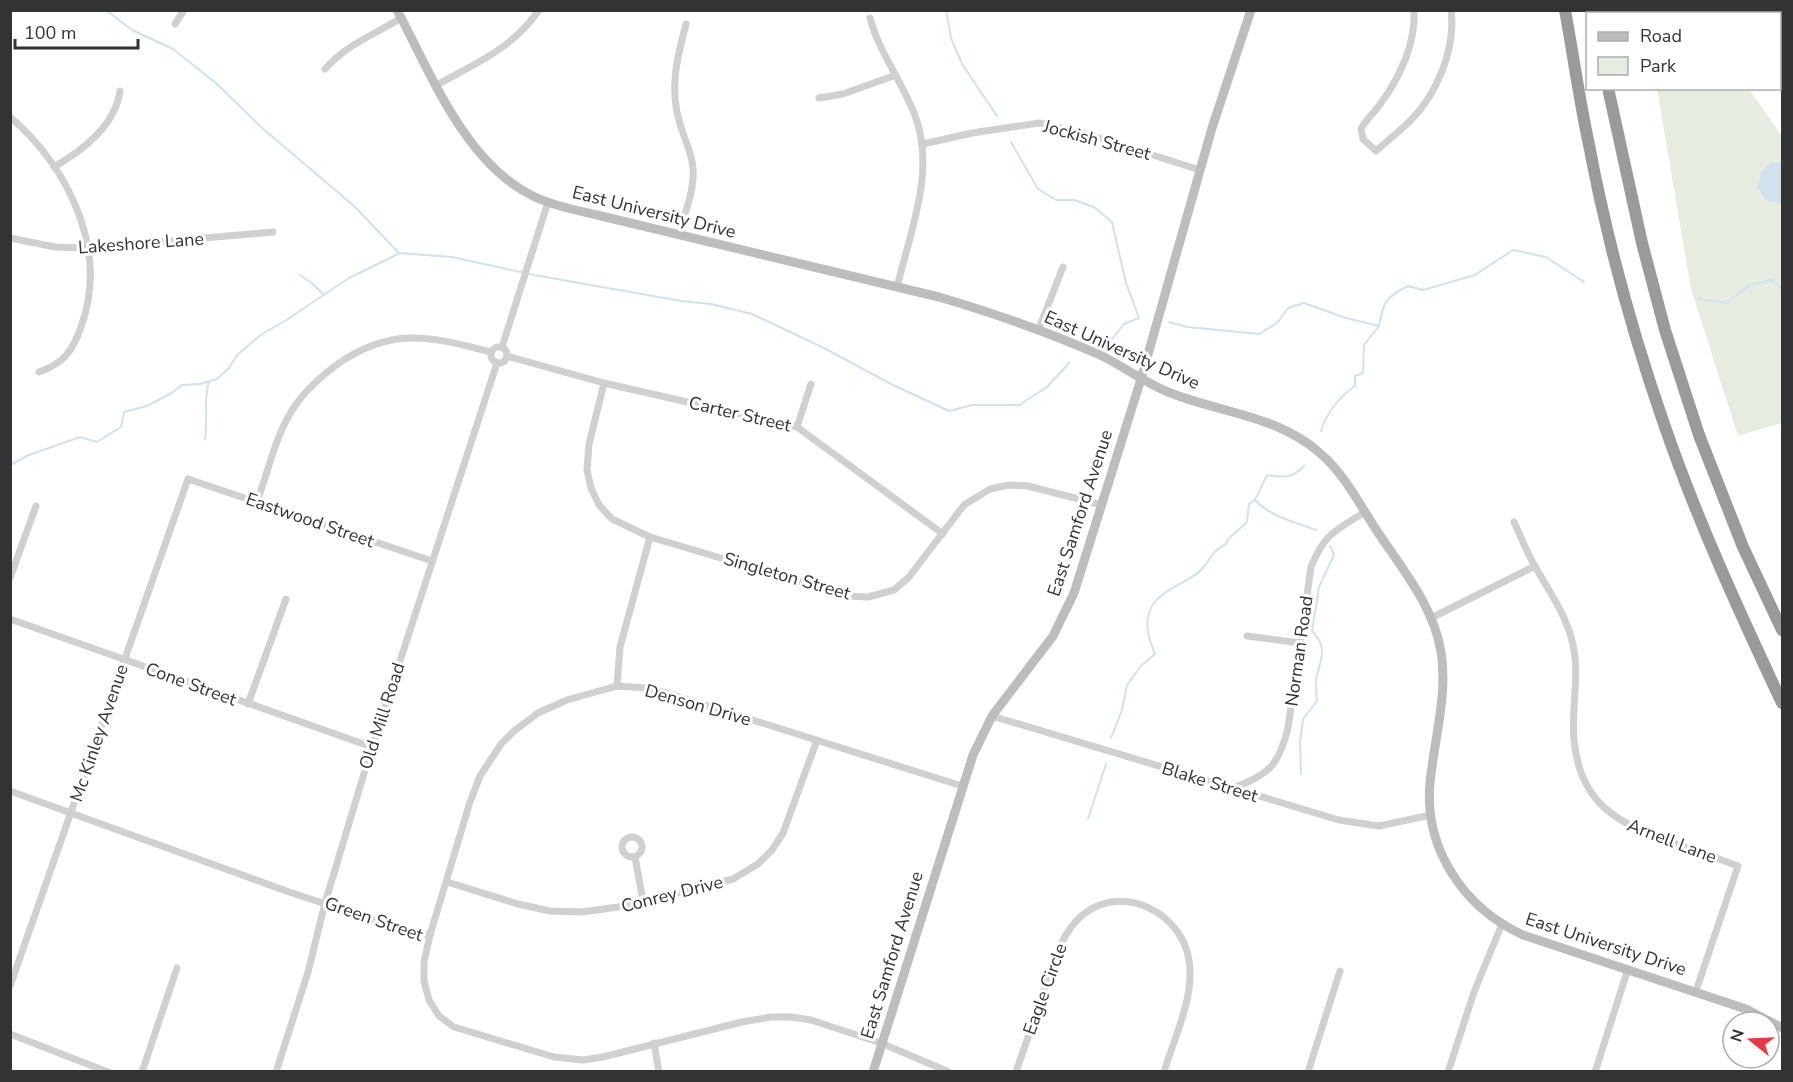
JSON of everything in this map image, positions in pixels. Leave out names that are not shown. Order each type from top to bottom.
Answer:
[{"type":"highway","points":[[1565,10],[1588,141],[1611,245],[1651,384],[1699,519],[1720,570],[1782,703]]},
{"type":"highway","points":[[1608,90],[1642,243],[1665,330],[1699,435],[1743,547],[1782,630]]},
{"type":"main road","name":"East Samford Avenue","points":[[873,1071],[973,754],[992,716],[1036,660],[1062,620],[1074,593],[1141,379],[1200,170],[1251,10]]},
{"type":"main road","name":"East University Drive","points":[[399,14],[437,85],[479,154],[500,175],[548,202],[957,303],[1098,355],[1175,395],[1270,423],[1292,433],[1312,447],[1330,462],[1365,512],[1431,618],[1441,649],[1444,668],[1430,784],[1431,815],[1440,851],[1458,884],[1482,910],[1502,924],[1534,939],[1746,1009],[1782,1028]]},
{"type":"street","points":[[175,24],[184,10]]},
{"type":"street","points":[[437,85],[514,40],[528,27],[539,10]]},
{"type":"street","points":[[1414,10],[1414,22],[1407,53],[1398,77],[1361,129],[1363,139],[1376,151],[1412,119],[1433,90],[1446,60],[1451,33],[1451,10]]},
{"type":"street","points":[[325,69],[338,54],[399,14]]},
{"type":"street","points":[[870,18],[883,53],[915,114],[923,144],[923,175],[920,194],[897,287]]},
{"type":"street","points":[[679,235],[692,187],[694,170],[675,105],[674,85],[678,55],[686,24]]},
{"type":"street","points":[[819,98],[843,94],[896,75]]},
{"type":"street","points":[[54,167],[70,158],[98,134],[115,111],[120,91]]},
{"type":"street","points":[[10,117],[37,143],[54,167],[77,208],[89,248],[90,290],[85,317],[78,336],[67,356],[59,364],[39,372]]},
{"type":"street","name":"Jockish Street","points":[[923,144],[972,133],[1039,123],[1086,134],[1200,170]]},
{"type":"street","points":[[502,347],[548,202]]},
{"type":"street","name":"Lakeshore Lane","points":[[10,238],[55,248],[89,248],[273,232]]},
{"type":"street","points":[[1038,331],[1063,267]]},
{"type":"street","points":[[257,502],[290,412],[315,381],[352,354],[394,339],[414,337],[444,340],[491,352]]},
{"type":"street","points":[[491,352],[494,348],[502,347]]},
{"type":"street","points":[[491,352],[492,358],[497,363],[504,361],[507,352],[502,347]]},
{"type":"street","name":"Carter Street","points":[[507,356],[604,383],[797,427],[943,534]]},
{"type":"street","name":"Old Mill Road","points":[[276,1071],[308,972],[325,903],[372,747],[497,363]]},
{"type":"street","name":"Singleton Street","points":[[604,383],[588,452],[587,470],[591,488],[599,505],[612,519],[650,537],[848,596],[868,597],[894,590],[909,577],[964,505],[981,493],[1000,486],[1038,487],[1102,505]]},
{"type":"street","points":[[797,427],[812,384]]},
{"type":"street","name":"Eastwood Street","points":[[188,479],[432,561]]},
{"type":"street","name":"Mc Kinley Avenue","points":[[10,986],[188,479]]},
{"type":"street","points":[[10,578],[36,506]]},
{"type":"street","name":"Norman Road","points":[[1233,788],[1253,781],[1276,763],[1288,728],[1311,567],[1318,549],[1330,534],[1365,512]]},
{"type":"street","name":"Arnell Lane","points":[[1514,522],[1535,566],[1556,600],[1573,645],[1576,683],[1574,741],[1577,760],[1587,787],[1612,815],[1636,830],[1738,866],[1696,992]]},
{"type":"street","points":[[617,686],[620,647],[650,537]]},
{"type":"street","points":[[1431,618],[1535,566]]},
{"type":"street","points":[[248,704],[285,599]]},
{"type":"street","name":"Cone Street","points":[[10,619],[372,747]]},
{"type":"street","points":[[1247,636],[1300,643]]},
{"type":"street","name":"Denson Drive","points":[[430,935],[470,802],[480,776],[501,744],[538,713],[556,704],[617,686],[646,688],[667,693],[962,786]]},
{"type":"street","name":"Blake Street","points":[[992,716],[1311,812],[1359,824],[1379,826],[1431,815]]},
{"type":"street","name":"Conrey Drive","points":[[447,882],[518,904],[550,911],[591,911],[733,879],[758,864],[772,850],[783,833],[816,740]]},
{"type":"street","name":"Green Street","points":[[10,791],[279,888],[402,929],[430,935],[424,962],[424,981],[429,1000],[439,1016],[454,1027],[545,1055],[573,1059],[603,1057],[742,1022],[771,1017],[791,1017],[811,1020],[881,1043],[949,1071]]},
{"type":"street","points":[[635,857],[643,901]]},
{"type":"street","name":"Eagle Circle","points":[[1016,1071],[1063,938],[1074,923],[1089,910],[1115,901],[1134,902],[1153,909],[1175,927],[1185,943],[1190,961],[1188,991],[1164,1071]]},
{"type":"street","points":[[1448,1071],[1474,992],[1502,924]]},
{"type":"street","points":[[142,1071],[177,968]]},
{"type":"street","points":[[1595,1071],[1628,969]]},
{"type":"street","points":[[1308,1071],[1340,971]]},
{"type":"street","points":[[10,1034],[108,1071]]},
{"type":"street","points":[[654,1043],[659,1071]]},
{"type":"green space","points":[[1735,10],[1735,12],[1644,12]]},
{"type":"green space","points":[[1657,90],[1750,90],[1782,136],[1782,423],[1738,436],[1691,289]]},
{"type":"water","points":[[1782,162],[1782,205],[1766,200],[1758,188],[1761,172],[1771,163]]},
{"type":"waterway","points":[[106,10],[132,30],[173,49],[217,84],[261,127],[354,206],[399,253],[452,257],[534,275],[681,301],[711,304],[752,314],[949,411],[972,405],[1019,405],[1047,387],[1069,363]]},
{"type":"waterway","points":[[946,10],[951,38],[962,64],[997,116]]},
{"type":"waterway","points":[[1011,142],[1038,189],[1056,200],[1074,200],[1094,207],[1112,222],[1126,283],[1139,318],[1124,324],[1109,343]]},
{"type":"waterway","points":[[1169,322],[1188,327],[1259,334],[1277,323],[1288,308],[1304,303],[1346,318],[1379,326],[1387,301],[1408,286],[1423,290],[1475,275],[1513,250],[1546,257],[1584,282]]},
{"type":"waterway","points":[[10,465],[29,455],[80,437],[97,442],[121,427],[124,412],[147,406],[182,385],[200,384],[217,379],[229,368],[237,355],[262,334],[349,278],[398,254]]},
{"type":"waterway","points":[[300,275],[323,294]]},
{"type":"waterway","points":[[1699,299],[1727,303],[1750,285],[1771,280],[1782,289]]},
{"type":"waterway","points":[[1321,431],[1334,406],[1355,386],[1355,376],[1363,373],[1364,345],[1379,326]]},
{"type":"waterway","points":[[205,439],[206,396],[209,382]]},
{"type":"waterway","points":[[1111,738],[1122,710],[1127,685],[1141,666],[1155,654],[1149,638],[1147,623],[1155,602],[1162,595],[1197,574],[1214,553],[1247,522],[1249,504],[1255,500],[1267,475],[1287,476],[1296,473],[1304,466]]},
{"type":"waterway","points":[[1255,500],[1276,515],[1316,530]]},
{"type":"waterway","points":[[1301,774],[1300,742],[1303,719],[1317,701],[1316,681],[1322,655],[1321,644],[1312,631],[1319,587],[1334,555],[1330,546]]},
{"type":"waterway","points":[[1088,819],[1106,764]]}]
